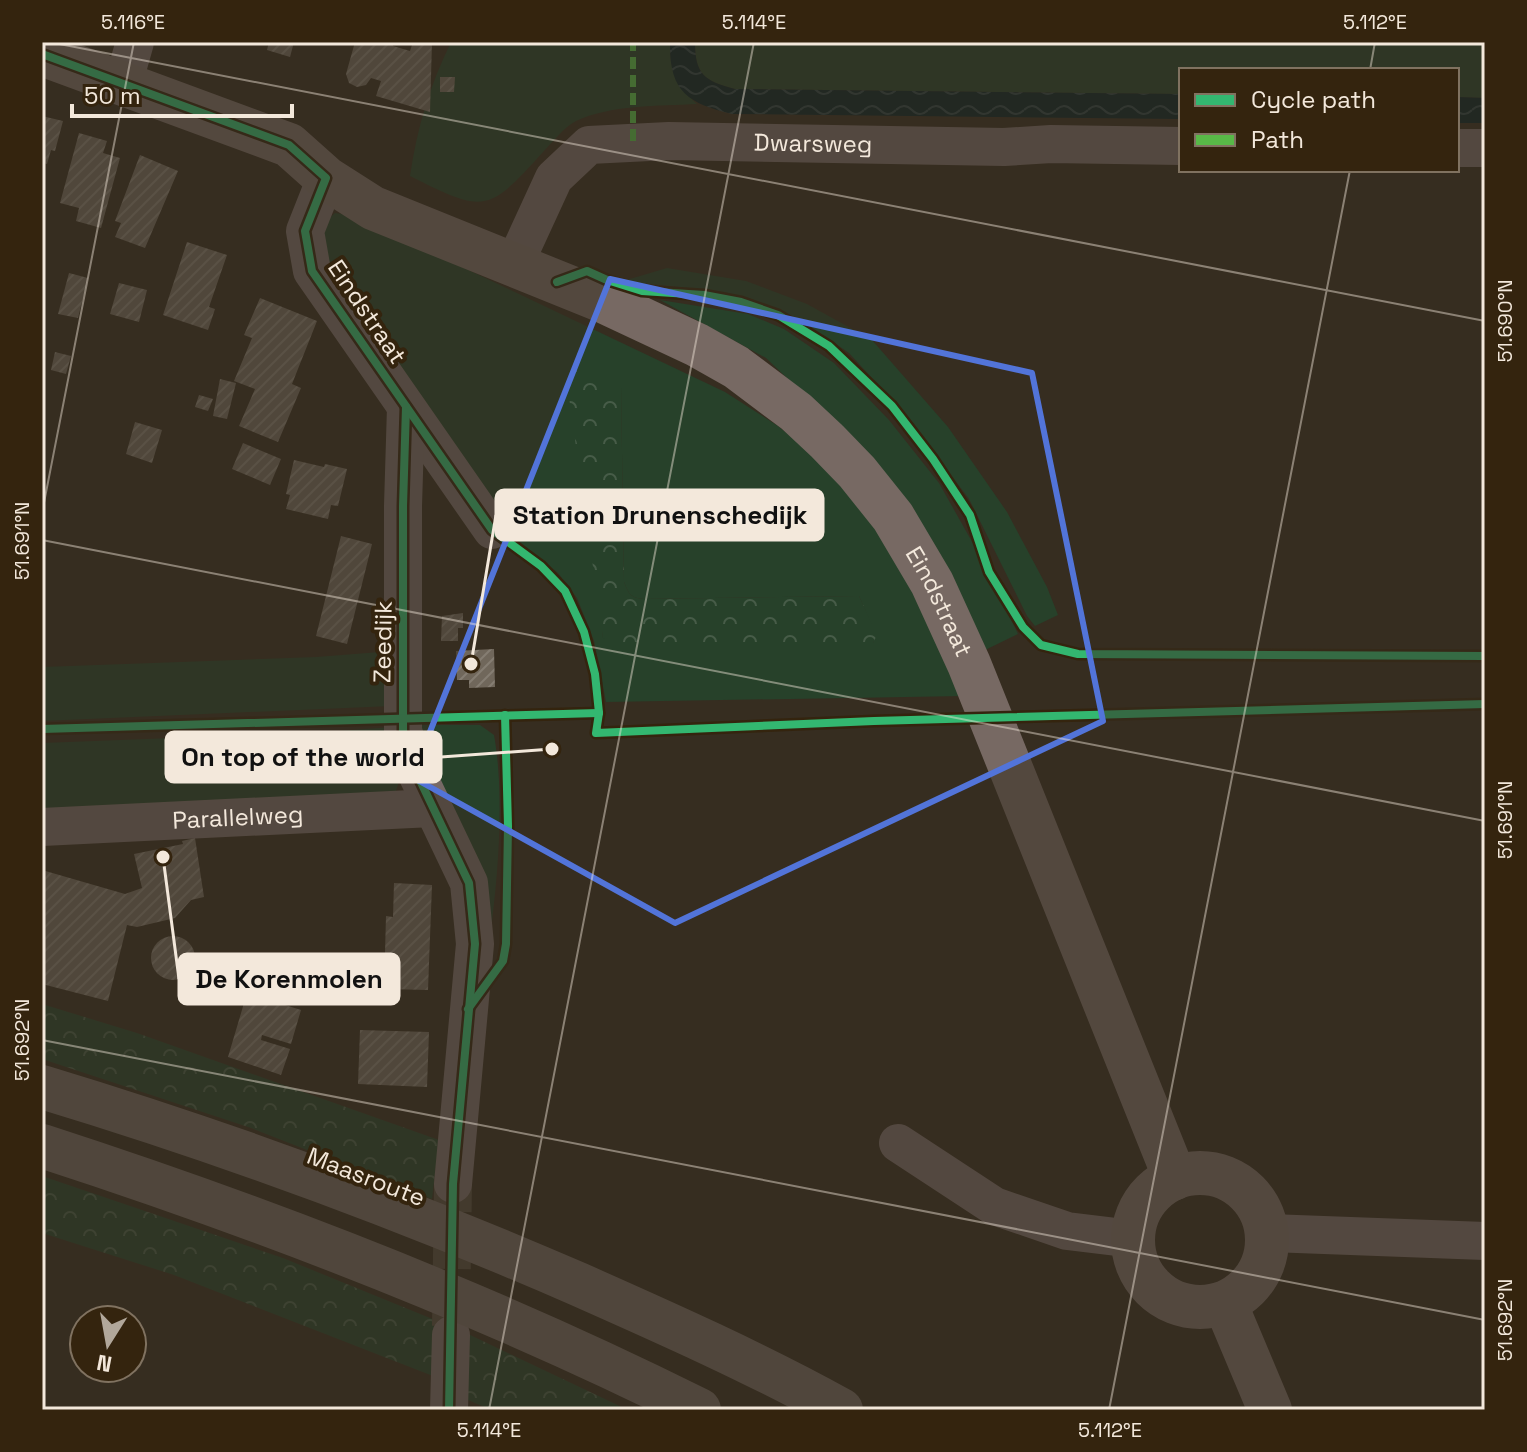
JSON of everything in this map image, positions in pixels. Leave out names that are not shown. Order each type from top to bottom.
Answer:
[{"type":"highway","name":"Maasroute","points":[[42,1087],[142,1117],[393,1208],[639,1311],[841,1410]]},
{"type":"highway","points":[[42,1146],[242,1213],[359,1257],[503,1317],[699,1410]]},
{"type":"main road","name":"Eindstraat","points":[[42,54],[289,145],[326,178],[373,208],[601,300],[697,345],[736,367],[796,412],[827,441],[893,517],[932,583],[969,664],[1175,1178]]},
{"type":"main road","points":[[1199,1173],[1224,1177],[1245,1190],[1260,1210],[1267,1233],[1266,1255],[1258,1275],[1244,1292],[1225,1303],[1202,1308],[1179,1305],[1158,1293],[1142,1275],[1134,1254],[1133,1231],[1141,1208],[1155,1190],[1175,1178],[1199,1173]]},
{"type":"main road","points":[[1225,1303],[1270,1410]]},
{"type":"street","points":[[123,84],[135,42]]},
{"type":"street","name":"Dwarsweg","points":[[514,265],[554,178],[589,145],[669,141],[1004,147],[1051,144],[1179,146]]},
{"type":"street","points":[[1459,148],[1485,148]]},
{"type":"street","name":"Eindstraat","points":[[326,178],[305,231],[312,271],[492,530]]},
{"type":"street","name":"Zeedijk","points":[[406,407],[403,731],[417,774],[469,883],[475,944],[453,1184]]},
{"type":"street","name":"Parallelweg","points":[[42,827],[432,808]]},
{"type":"street","points":[[898,1143],[994,1206],[1067,1231],[1133,1239]]},
{"type":"street","points":[[1267,1233],[1485,1241]]},
{"type":"street","points":[[449,1410],[451,1335]]},
{"type":"highlighted area","points":[[610,279],[1032,373],[1103,721],[675,923],[412,777]]},
{"type":"green space","points":[[451,42],[670,42],[675,76],[697,104],[619,109],[589,116],[563,131],[497,196],[484,201],[455,197],[410,176],[425,107]]},
{"type":"green space","points":[[695,42],[1485,42],[1485,98],[1459,97],[1459,68],[1179,68],[1179,94],[735,89],[704,75],[695,53]]},
{"type":"green space","points":[[335,213],[355,216],[725,392],[778,426],[820,460],[896,548],[964,696],[606,702],[594,641],[577,598],[558,573],[504,529],[322,276],[321,242],[329,219]],"holes":[[[579,354],[621,388],[624,582],[631,595],[644,599],[859,596],[876,635],[873,643],[603,638]]]},
{"type":"green space","points":[[667,268],[746,281],[807,304],[872,340],[948,427],[1007,512],[1047,587],[1058,615],[1035,626],[1027,616],[969,499],[904,413],[849,353],[801,320],[766,304],[724,292],[623,281]]},
{"type":"green space","points":[[660,300],[748,314],[784,329],[834,363],[889,420],[939,483],[984,563],[1018,634],[981,652],[831,420],[766,358]]},
{"type":"green space","points":[[579,353],[621,387],[624,582],[631,595],[644,599],[859,596],[877,635],[873,643],[662,651],[603,638],[568,390]]},
{"type":"green space","points":[[393,651],[392,706],[42,721],[42,667],[316,657]]},
{"type":"green space","points":[[417,725],[480,725],[494,735],[500,810],[490,937]]},
{"type":"green space","points":[[392,727],[401,776],[396,791],[42,814],[42,743]]},
{"type":"green space","points":[[42,1004],[137,1033],[439,1140],[432,1199],[251,1128],[42,1059]]},
{"type":"green space","points":[[42,1176],[283,1258],[435,1320],[438,1378],[174,1275],[42,1233]]},
{"type":"green space","points":[[466,1333],[628,1410],[491,1410],[466,1399]]},
{"type":"water","points":[[670,42],[695,42],[697,62],[704,75],[735,89],[1179,94],[1179,119],[732,114],[704,105],[684,93],[673,73]]},
{"type":"water","points":[[1459,97],[1485,98],[1485,123],[1459,123]]},
{"type":"building","points":[[269,42],[294,42],[290,57],[267,50]]},
{"type":"building","points":[[355,42],[394,42],[393,46],[410,51],[413,42],[432,42],[430,112],[376,96],[381,81],[371,78],[366,85],[357,87],[349,83],[346,74]]},
{"type":"building","points":[[440,77],[455,77],[454,92],[440,92]]},
{"type":"building","points":[[42,116],[63,121],[55,151],[51,150],[47,164],[42,163]]},
{"type":"building","points":[[79,133],[107,141],[103,153],[120,158],[101,228],[76,221],[79,208],[60,203]]},
{"type":"building","points":[[140,155],[178,171],[145,248],[115,237],[121,223],[115,221]]},
{"type":"building","points":[[187,242],[227,255],[209,307],[215,309],[208,330],[163,315]]},
{"type":"building","points":[[69,273],[88,278],[78,318],[58,314]]},
{"type":"building","points":[[119,283],[147,290],[139,322],[110,314]]},
{"type":"building","points":[[260,298],[317,321],[292,384],[301,388],[278,442],[239,426],[255,389],[234,381],[252,338],[244,335]]},
{"type":"building","points":[[55,352],[71,356],[66,374],[51,370]]},
{"type":"building","points":[[220,379],[236,383],[227,419],[213,416]]},
{"type":"building","points":[[199,395],[213,399],[208,411],[195,407]]},
{"type":"building","points":[[135,422],[162,430],[152,463],[126,454]]},
{"type":"building","points":[[243,443],[281,459],[270,485],[232,469]]},
{"type":"building","points":[[294,460],[347,469],[338,506],[331,505],[328,519],[286,509],[290,495],[286,494]]},
{"type":"building","points":[[341,536],[372,544],[347,644],[316,636]]},
{"type":"building","points":[[463,613],[463,628],[458,628],[458,641],[441,641],[442,616]]},
{"type":"building","points":[[494,649],[495,687],[469,688],[469,680],[457,680],[456,651]]},
{"type":"building","points":[[195,838],[204,897],[191,900],[175,918],[137,927],[127,925],[108,1001],[42,984],[42,870],[125,894],[142,888],[134,854],[183,844],[182,841]]},
{"type":"building","points":[[394,883],[432,885],[428,990],[384,989],[386,916],[393,917]]},
{"type":"building","points":[[173,936],[189,942],[195,958],[189,974],[173,980],[157,974],[151,958],[157,942]]},
{"type":"building","points":[[247,993],[301,1010],[291,1044],[262,1035],[261,1040],[290,1049],[281,1075],[228,1057]]},
{"type":"building","points":[[360,1030],[429,1032],[427,1087],[358,1084]]},
{"type":"tunnel","points":[[451,1326],[453,1184]]},
{"type":"marked path","points":[[633,42],[633,141]]},
{"type":"cycle path","points":[[42,54],[289,145],[326,178],[305,231],[312,271],[492,530],[541,566],[565,591],[584,632],[595,674],[599,713],[596,733],[874,721],[1485,704]]},
{"type":"cycle path","points":[[557,282],[587,271],[642,291],[704,295],[741,302],[778,315],[829,346],[892,406],[933,459],[970,515],[989,572],[1023,627],[1041,645],[1078,654],[1485,656]]},
{"type":"cycle path","points":[[406,407],[403,731],[417,774],[469,883],[475,944],[453,1184],[449,1410]]},
{"type":"cycle path","points":[[42,729],[599,713]]},
{"type":"cycle path","points":[[468,1009],[503,961],[506,944],[508,826],[505,715]]},
{"type":"place","name":"Station Drunenschedijk","points":[[471,664]]},
{"type":"place","name":"On top of the world","points":[[552,749]]},
{"type":"place","name":"De Korenmolen","points":[[163,857]]}]
